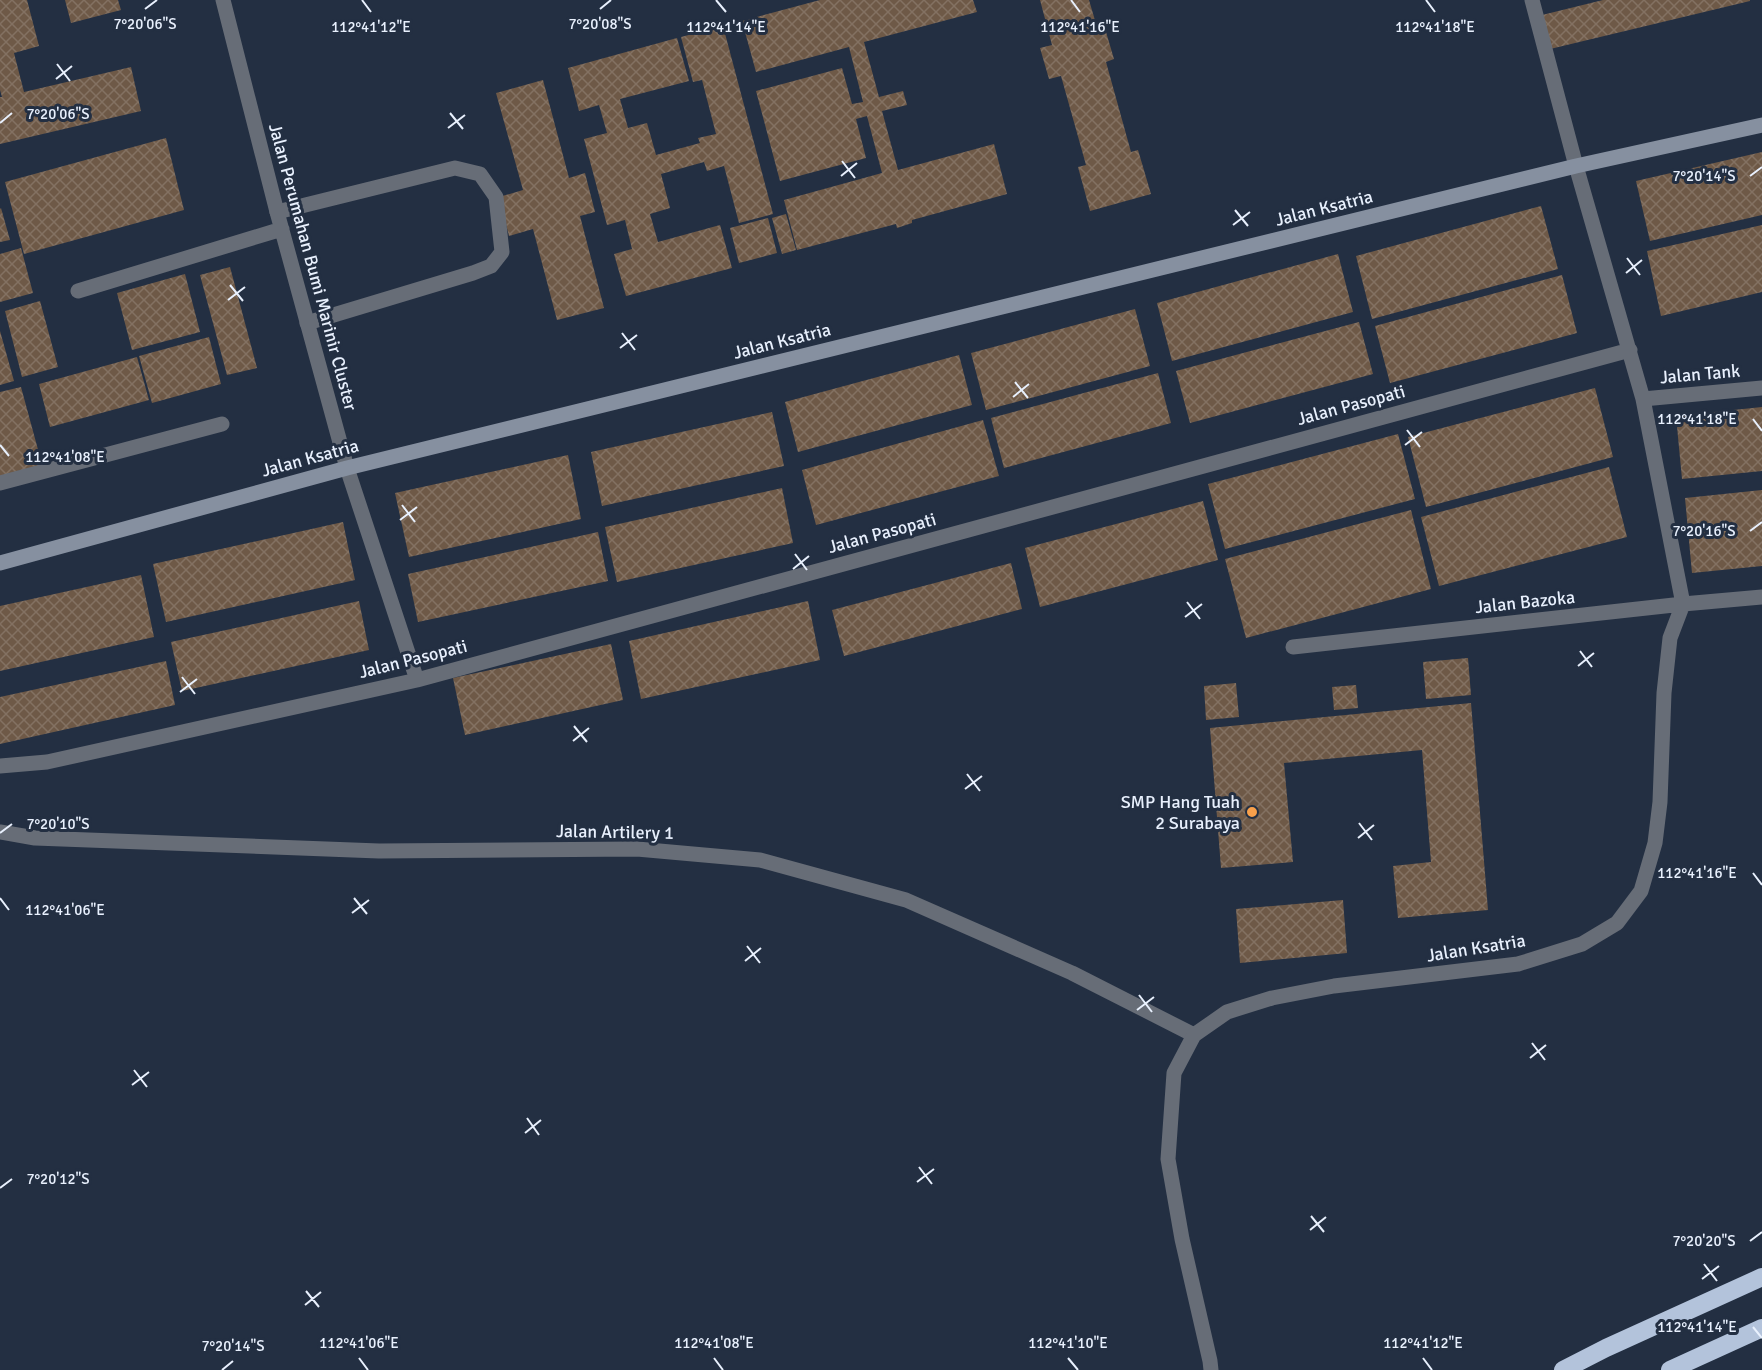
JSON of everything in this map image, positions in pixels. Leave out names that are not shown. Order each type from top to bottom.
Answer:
[{"type":"highway","points":[[1563,1370],[1762,1277]]},
{"type":"highway","points":[[1670,1370],[1762,1328]]},
{"type":"street","name":"Jalan Perumahan Bumi Marinir Cluster","points":[[223,0],[277,212],[347,468],[417,680]]},
{"type":"street","points":[[1532,0],[1576,166],[1643,399],[1683,604]]},
{"type":"street","name":"Jalan Ksatria","points":[[0,563],[347,468],[1576,166],[1762,125]]},
{"type":"street","points":[[277,212],[455,168],[480,174],[496,197],[502,252],[491,266],[307,323]]},
{"type":"street","points":[[78,291],[282,229]]},
{"type":"street","name":"Jalan Pasopati","points":[[0,766],[47,762],[417,680],[1630,350]]},
{"type":"street","name":"Jalan Tank","points":[[1643,399],[1762,388]]},
{"type":"street","points":[[0,483],[222,424]]},
{"type":"street","name":"Jalan Bazoka","points":[[1293,647],[1762,597]]},
{"type":"street","name":"Jalan Ksatria","points":[[1211,1370],[1182,1239],[1168,1160],[1173,1073],[1194,1035],[1227,1012],[1272,998],[1334,986],[1518,964],[1582,944],[1617,923],[1641,891],[1655,843],[1660,802],[1664,693],[1670,638],[1683,604]]},
{"type":"street","name":"Jalan Artilery 1","points":[[0,832],[36,838],[379,851],[637,849],[760,860],[906,900],[1072,973],[1194,1035]]},
{"type":"building","points":[[0,0],[27,0],[39,46],[14,53],[24,92],[131,67],[141,111],[0,144],[0,97],[2,97],[0,90]]},
{"type":"building","points":[[65,0],[118,0],[121,10],[71,23]]},
{"type":"building","points":[[820,0],[973,0],[977,12],[864,42],[879,97],[903,91],[907,105],[882,111],[898,170],[994,144],[1007,194],[912,220],[912,223],[897,228],[896,224],[797,250],[784,200],[882,173],[867,116],[856,119],[866,158],[780,181],[756,91],[842,68],[852,104],[863,102],[849,47],[756,72],[742,21]]},
{"type":"building","points":[[1040,0],[1089,0],[1099,34],[1106,32],[1114,59],[1106,62],[1131,152],[1138,150],[1151,194],[1090,211],[1078,167],[1086,165],[1061,76],[1049,79],[1040,48],[1052,45]]},
{"type":"building","points":[[1603,0],[1750,1],[1546,50],[1538,16]]},
{"type":"building","points":[[723,26],[773,214],[739,223],[724,166],[707,171],[704,162],[661,174],[670,208],[650,214],[658,242],[720,225],[732,268],[626,296],[614,254],[632,249],[625,220],[607,225],[584,139],[607,133],[599,105],[579,111],[568,68],[677,38],[689,81],[620,99],[628,128],[647,123],[656,155],[700,143],[698,138],[716,134],[702,80],[693,82],[681,37]]},
{"type":"building","points":[[543,80],[569,178],[585,173],[595,212],[580,216],[604,308],[557,320],[533,229],[509,236],[499,197],[523,190],[496,93]]},
{"type":"building","points":[[166,138],[184,210],[24,254],[5,182]]},
{"type":"building","points":[[1762,152],[1762,215],[1650,241],[1636,181]]},
{"type":"building","points":[[1541,206],[1558,269],[1372,319],[1356,256]]},
{"type":"building","points":[[0,209],[10,240],[0,242]]},
{"type":"building","points":[[786,214],[796,250],[782,254],[772,218]]},
{"type":"building","points":[[768,218],[777,253],[739,263],[730,228]]},
{"type":"building","points":[[1762,225],[1762,292],[1661,316],[1647,251]]},
{"type":"building","points":[[21,248],[33,293],[0,302],[0,254]]},
{"type":"building","points":[[1338,254],[1353,312],[1172,361],[1157,303]]},
{"type":"building","points":[[230,267],[257,368],[227,375],[200,275]]},
{"type":"building","points":[[185,274],[200,332],[132,350],[117,293]]},
{"type":"building","points":[[1562,275],[1577,333],[1390,383],[1375,326]]},
{"type":"building","points":[[40,301],[58,367],[22,377],[5,311]]},
{"type":"building","points":[[1135,309],[1150,366],[986,410],[971,353]]},
{"type":"building","points":[[1359,322],[1373,374],[1190,423],[1176,371]]},
{"type":"building","points":[[0,331],[14,381],[0,385]]},
{"type":"building","points":[[209,337],[221,384],[152,403],[139,356]]},
{"type":"building","points":[[959,355],[972,405],[798,452],[785,402]]},
{"type":"building","points":[[137,357],[149,400],[50,427],[39,384]]},
{"type":"building","points":[[1158,373],[1171,423],[1004,468],[991,418]]},
{"type":"building","points":[[21,387],[43,468],[0,479],[0,392]]},
{"type":"building","points":[[1595,388],[1613,457],[1426,507],[1408,437]]},
{"type":"building","points":[[1762,407],[1762,471],[1682,479],[1676,416]]},
{"type":"building","points":[[772,412],[784,466],[602,506],[591,452]]},
{"type":"building","points":[[983,420],[999,476],[816,525],[802,470]]},
{"type":"building","points":[[1398,434],[1415,499],[1225,549],[1208,484]]},
{"type":"building","points":[[568,455],[581,519],[409,557],[395,493]]},
{"type":"building","points":[[1609,467],[1627,537],[1439,586],[1421,517]]},
{"type":"building","points":[[782,488],[793,543],[617,582],[605,527]]},
{"type":"building","points":[[1762,490],[1762,566],[1692,573],[1685,498]]},
{"type":"building","points":[[1203,501],[1218,560],[1040,607],[1025,548]]},
{"type":"building","points":[[1411,510],[1431,589],[1246,638],[1225,559]]},
{"type":"building","points":[[343,522],[355,580],[166,622],[153,564]]},
{"type":"building","points":[[598,532],[608,581],[418,622],[408,574]]},
{"type":"building","points":[[1011,563],[1022,609],[844,656],[832,610]]},
{"type":"building","points":[[141,575],[154,637],[0,671],[0,606]]},
{"type":"building","points":[[359,601],[369,650],[182,691],[171,642]]},
{"type":"building","points":[[808,601],[820,660],[641,699],[629,641]]},
{"type":"building","points":[[611,644],[623,700],[465,735],[453,678]]},
{"type":"building","points":[[1468,658],[1471,695],[1426,699],[1423,662]]},
{"type":"building","points":[[166,661],[175,705],[0,744],[0,697]]},
{"type":"building","points":[[1236,683],[1239,717],[1206,720],[1204,686]]},
{"type":"building","points":[[1356,685],[1358,708],[1334,710],[1332,687]]},
{"type":"building","name":"SMP Hang Tuah 2 Surabaya","points":[[1471,703],[1488,910],[1398,918],[1393,866],[1431,862],[1422,750],[1284,763],[1293,862],[1221,868],[1210,728]]},
{"type":"building","points":[[1343,900],[1347,953],[1240,963],[1236,909]]},
{"type":"place","name":"SMP Hang Tuah 2 Surabaya","points":[[1252,812]]}]
